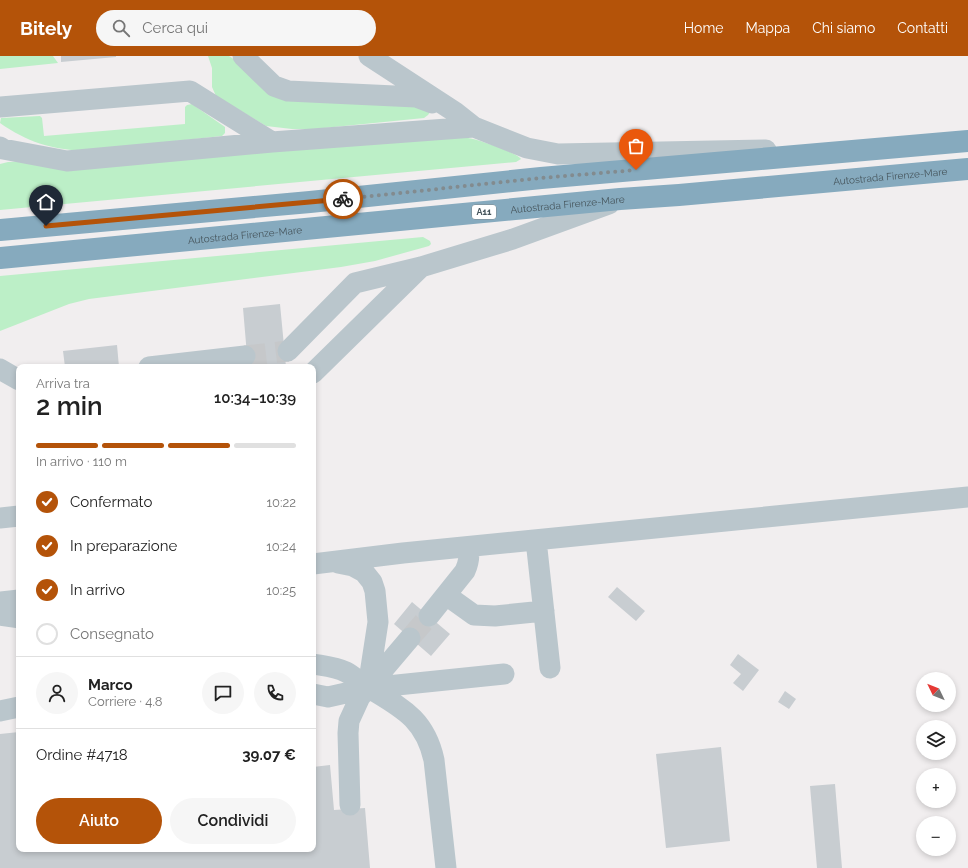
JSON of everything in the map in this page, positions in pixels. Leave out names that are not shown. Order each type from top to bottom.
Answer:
[{"type":"highway","points":[[0,230],[310,202],[541,178],[968,142]]},
{"type":"highway","name":"Autostrada Firenze-Mare","points":[[0,258],[620,199],[968,169]]},
{"type":"lane","points":[[243,56],[274,86],[288,91],[416,98],[455,112]]},
{"type":"lane","points":[[369,56],[455,112],[474,127],[528,148],[558,154],[721,150],[875,150]]},
{"type":"lane","points":[[0,107],[190,91],[272,142]]},
{"type":"lane","points":[[0,147],[3,149],[67,161],[272,142],[474,127]]},
{"type":"lane","points":[[288,351],[355,283],[421,267],[513,239],[620,199]]},
{"type":"lane","points":[[316,370],[421,267]]},
{"type":"lane","points":[[175,364],[245,356]]},
{"type":"lane","points":[[0,369],[16,379]]},
{"type":"lane","points":[[0,384],[16,381]]},
{"type":"lane","points":[[320,563],[403,553],[968,497]]},
{"type":"lane","points":[[0,518],[16,516]]},
{"type":"lane","points":[[536,540],[550,668]]},
{"type":"lane","points":[[429,616],[465,571],[469,563],[470,555],[468,547]]},
{"type":"lane","points":[[320,563],[341,563],[353,566],[364,572],[372,582],[375,591],[378,622],[368,688]]},
{"type":"lane","points":[[446,595],[474,615],[495,616],[544,611]]},
{"type":"lane","points":[[0,602],[16,600]]},
{"type":"lane","points":[[0,615],[16,618]]},
{"type":"lane","points":[[350,805],[349,721],[360,697],[410,638]]},
{"type":"lane","points":[[316,665],[346,672],[368,688],[404,709],[414,718],[421,728],[432,749],[434,760],[446,868]]},
{"type":"lane","points":[[316,695],[328,697],[368,688],[504,674]]},
{"type":"lane","points":[[0,711],[16,708]]},
{"type":"green space","points":[[0,56],[53,56],[58,63],[0,69]]},
{"type":"green space","points":[[208,56],[229,56],[263,87],[399,101],[431,111],[424,118],[314,129],[292,129],[266,126],[216,96],[212,87],[212,68]]},
{"type":"green space","points":[[192,104],[225,127],[225,133],[222,136],[83,151],[50,146],[30,140],[0,123],[1,118],[40,116],[42,118],[44,136],[185,124],[185,107]]},
{"type":"green space","points":[[449,136],[473,139],[513,153],[521,159],[516,162],[0,210],[0,164],[8,162]]},
{"type":"green space","points":[[423,237],[430,241],[431,244],[429,246],[375,261],[341,267],[89,299],[69,304],[0,331],[0,276]]},
{"type":"building","points":[[61,56],[116,56],[116,57],[61,62]]},
{"type":"building","points":[[280,304],[286,364],[248,364],[243,308]]},
{"type":"building","points":[[117,345],[119,364],[65,364],[63,351]]},
{"type":"building","points":[[617,587],[645,611],[636,621],[608,597]]},
{"type":"building","points":[[412,602],[450,634],[431,656],[394,624]]},
{"type":"building","points":[[738,654],[759,670],[743,691],[733,683],[741,674],[730,665]]},
{"type":"building","points":[[785,691],[796,699],[789,709],[778,702]]},
{"type":"building","points":[[16,732],[16,852],[316,852],[316,767],[330,765],[334,810],[365,808],[370,868],[0,868],[0,734]]},
{"type":"building","points":[[721,747],[730,841],[666,848],[656,754]]},
{"type":"building","points":[[835,784],[842,868],[817,868],[810,786]]},
{"type":"tunnel","points":[[245,356],[288,351]]},
{"type":"tunnel","points":[[410,638],[429,616]]},
{"type":"way so far","points":[[343,199],[541,178],[636,170]]},
{"type":"route","points":[[46,226],[343,199]]}]
